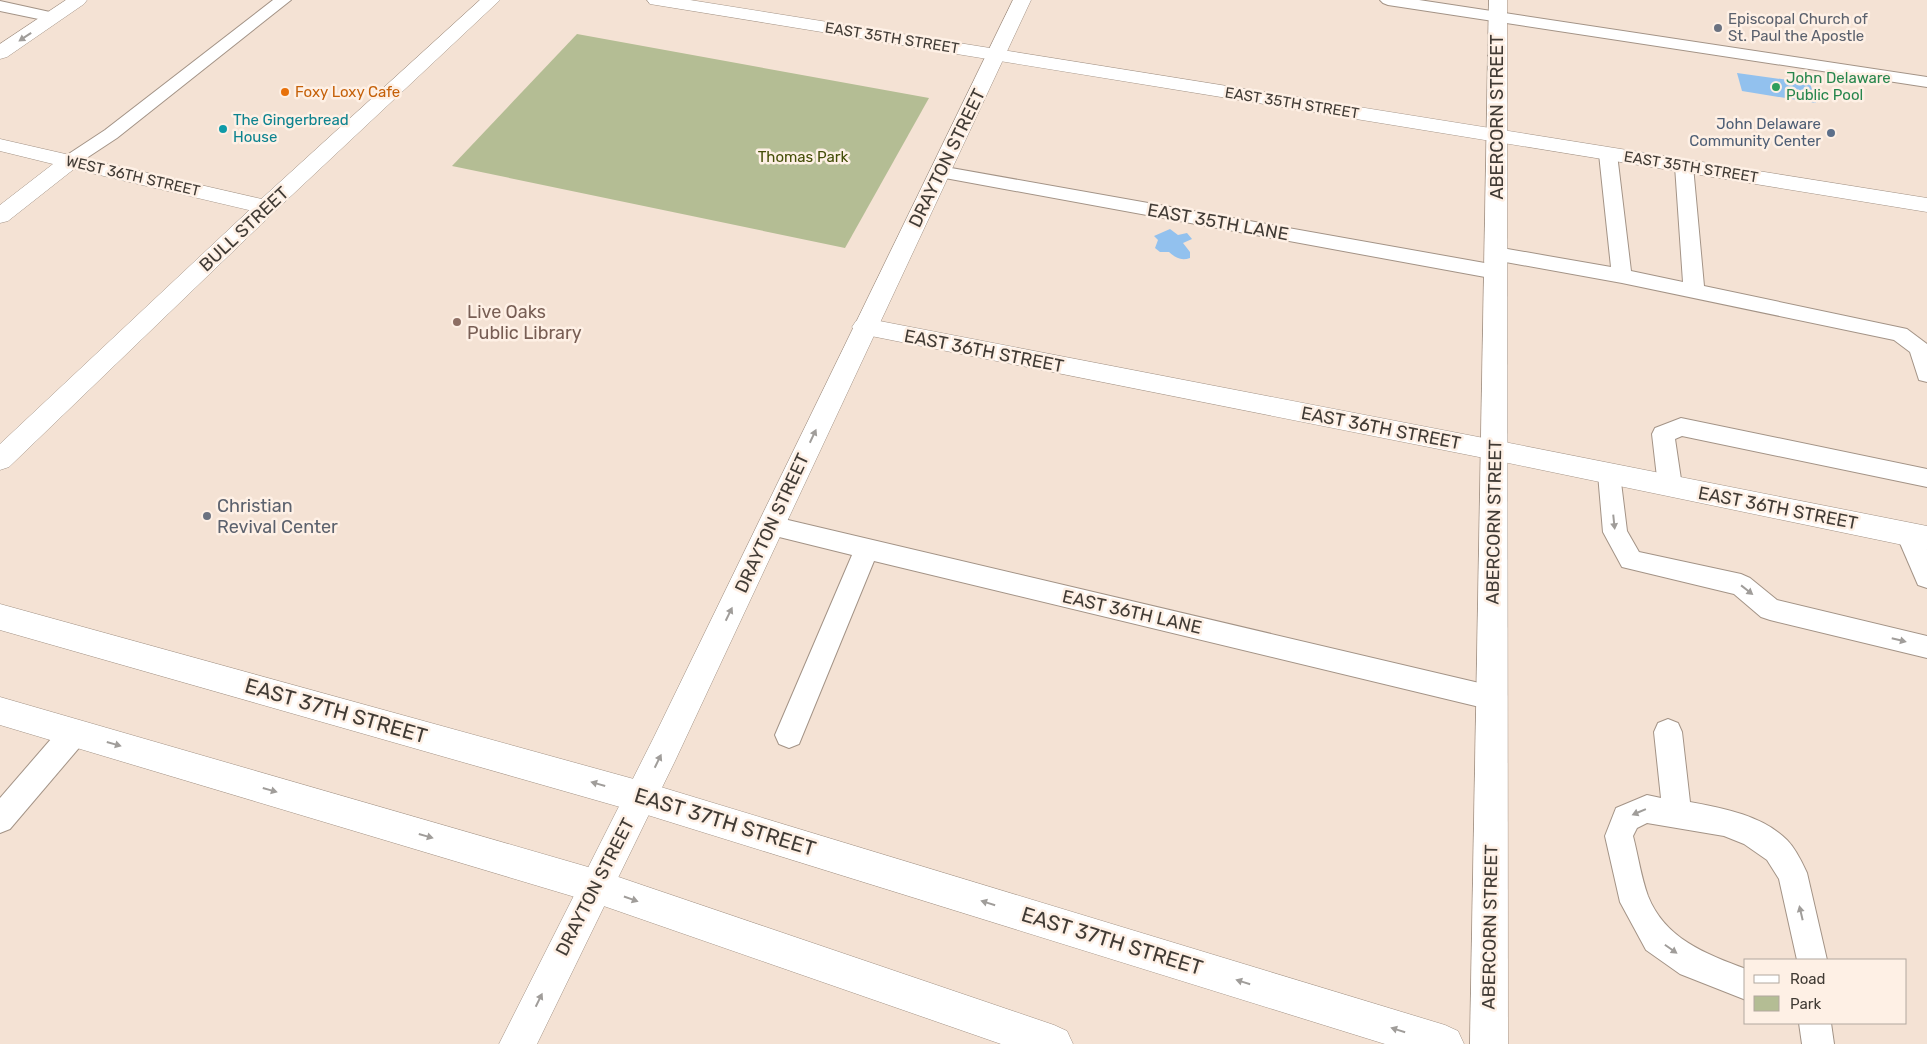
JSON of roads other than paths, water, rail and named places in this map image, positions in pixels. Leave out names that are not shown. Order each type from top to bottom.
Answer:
[{"type":"main road","points":[[0,53],[78,0]]},
{"type":"main road","name":"BULL STREET","points":[[0,460],[266,208],[491,0]]},
{"type":"main road","name":"EAST 35TH STREET","points":[[656,0],[1927,205]]},
{"type":"main road","name":"DRAYTON STREET","points":[[518,1044],[595,886],[641,797],[864,327],[1022,0]]},
{"type":"main road","name":"ABERCORN STREET","points":[[1489,1044],[1498,8]]},
{"type":"main road","name":"WEST 36TH STREET","points":[[0,145],[266,208]]},
{"type":"main road","points":[[0,216],[70,161]]},
{"type":"main road","name":"EAST 36TH STREET","points":[[864,327],[1494,450],[1917,536]]},
{"type":"main road","name":"EAST 37TH STREET","points":[[0,617],[641,797],[1445,1044]]},
{"type":"main road","points":[[0,710],[595,886],[1054,1044]]},
{"type":"lane","points":[[70,161],[111,134],[283,0]]},
{"type":"lane","points":[[1388,0],[1498,8],[1927,82]]},
{"type":"lane","points":[[0,6],[53,17]]},
{"type":"lane","points":[[1608,154],[1622,276]]},
{"type":"lane","points":[[1684,166],[1692,246],[1694,291]]},
{"type":"lane","name":"EAST 35TH LANE","points":[[940,172],[1496,263],[1622,276],[1900,334],[1919,348],[1927,374]]},
{"type":"lane","points":[[1670,486],[1663,434],[1681,427],[1927,478]]},
{"type":"lane","points":[[1609,474],[1616,532],[1631,560],[1741,585],[1770,609],[1927,647]]},
{"type":"lane","name":"EAST 36TH LANE","points":[[771,526],[1492,698]]},
{"type":"lane","points":[[1917,536],[1927,578]]},
{"type":"lane","points":[[788,735],[867,549]]},
{"type":"lane","points":[[0,819],[74,732]]},
{"type":"lane","points":[[1668,732],[1677,814]]},
{"type":"lane","points":[[1744,984],[1691,963],[1657,939],[1635,902],[1618,836],[1626,818],[1647,809],[1724,822],[1754,834],[1777,850],[1792,873],[1812,959]]},
{"type":"lane","points":[[1815,1024],[1818,1044]]},
{"type":"water","name":"John Delaware Public Pool","points":[[1737,73],[1810,83],[1816,103],[1742,91]]},
{"type":"water","points":[[1170,229],[1178,235],[1187,233],[1192,239],[1183,243],[1190,252],[1190,258],[1179,258],[1169,252],[1160,252],[1155,248],[1158,240],[1154,236]]},
{"type":"place","name":"Episcopal Church of St. Paul the Apostle","points":[[1718,28]]},
{"type":"place","name":"John Delaware Public Pool","points":[[1776,87]]},
{"type":"place","name":"Foxy Loxy Cafe","points":[[285,92]]},
{"type":"place","name":"The Gingerbread House","points":[[223,129]]},
{"type":"place","name":"John Delaware Community Center","points":[[1831,133]]},
{"type":"place","name":"Live Oaks Public Library","points":[[457,322]]},
{"type":"place","name":"Christian Revival Center","points":[[207,516]]},
{"type":"park label","name":"Thomas Park","points":[[803,157]]}]
